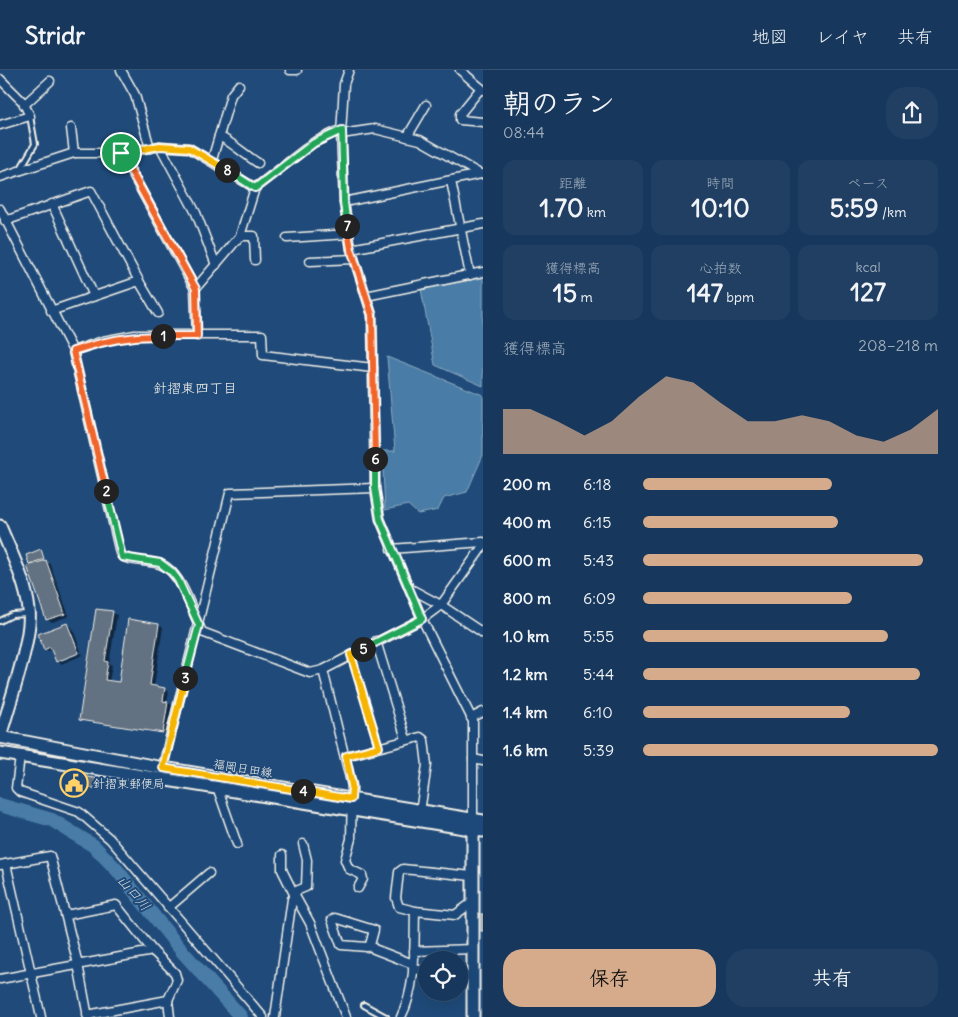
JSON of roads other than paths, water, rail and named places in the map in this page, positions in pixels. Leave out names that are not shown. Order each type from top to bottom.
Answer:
[{"type":"main road","points":[[0,526],[26,595],[30,614],[27,637],[0,737]]},
{"type":"main road","name":"福岡日田線","points":[[0,737],[162,773]]},
{"type":"main road","name":"福岡日田線","points":[[0,753],[20,757],[162,773],[478,825]]},
{"type":"main road","name":"福岡日田線","points":[[351,804],[420,812],[478,825]]},
{"type":"main road","points":[[473,1017],[472,876],[478,825]]},
{"type":"street","points":[[120,70],[135,95],[150,148]]},
{"type":"street","points":[[290,70],[297,70]]},
{"type":"street","points":[[349,70],[344,84],[342,132],[344,202],[351,249],[372,315],[375,488],[380,519],[422,619],[472,718],[478,825]]},
{"type":"street","points":[[460,70],[481,85],[460,114],[460,120],[483,122]]},
{"type":"street","points":[[0,79],[24,104],[30,116],[0,125]]},
{"type":"street","points":[[24,104],[50,81]]},
{"type":"street","points":[[212,160],[231,95],[239,85]]},
{"type":"street","points":[[406,137],[426,105]]},
{"type":"street","points":[[71,128],[74,153]]},
{"type":"street","points":[[196,289],[240,236],[255,188],[314,143],[342,132],[374,129],[420,140],[482,174]]},
{"type":"street","points":[[219,136],[237,145],[244,154],[258,163]]},
{"type":"street","points":[[160,146],[196,213],[216,265]]},
{"type":"street","points":[[0,177],[74,153],[121,153],[160,146],[189,148],[212,160],[255,188]]},
{"type":"street","points":[[121,153],[196,289],[197,336]]},
{"type":"street","points":[[344,202],[482,174]]},
{"type":"street","points":[[452,181],[470,274]]},
{"type":"street","points":[[5,221],[91,191],[158,313]]},
{"type":"street","points":[[52,204],[94,296]]},
{"type":"street","points":[[0,210],[73,351],[120,553],[126,559],[160,563],[172,572],[178,580],[202,632],[310,673],[323,670],[376,641],[422,619],[441,605],[483,544]]},
{"type":"street","points":[[351,249],[483,224]]},
{"type":"street","points":[[287,238],[349,234]]},
{"type":"street","points":[[240,236],[254,236],[255,260]]},
{"type":"street","points":[[310,262],[354,259]]},
{"type":"street","points":[[366,296],[483,272]]},
{"type":"street","points":[[51,311],[139,280]]},
{"type":"street","points":[[73,351],[103,341],[135,336],[262,336],[263,356],[373,368]]},
{"type":"street","points":[[162,773],[230,493],[375,488]]},
{"type":"street","points":[[391,549],[483,544]]},
{"type":"street","points":[[409,588],[441,605],[483,633]]},
{"type":"street","points":[[376,641],[406,739]]},
{"type":"street","points":[[323,670],[352,786],[351,839],[345,860],[349,869],[362,875],[363,879],[358,888]]},
{"type":"street","points":[[472,718],[483,712]]},
{"type":"street","points":[[346,756],[406,739],[420,737],[424,740],[427,765],[420,812]]},
{"type":"street","points":[[20,757],[16,788],[20,792],[78,812],[110,839],[263,1017]]},
{"type":"street","points":[[473,759],[483,761]]},
{"type":"street","points":[[217,782],[236,844]]},
{"type":"street","points":[[275,1017],[292,899],[296,891],[306,887],[307,860],[303,844]]},
{"type":"street","points":[[282,855],[282,870],[310,924],[346,1017]]},
{"type":"street","points":[[41,1017],[32,973],[3,864],[50,856],[78,964],[88,1016],[168,1000]]},
{"type":"street","points":[[472,876],[403,869],[399,872],[396,898],[399,907],[415,911],[455,915],[473,902]]},
{"type":"street","points":[[168,908],[209,873]]},
{"type":"street","points":[[66,915],[116,905],[153,951],[176,974],[177,980],[168,1000],[170,1017]]},
{"type":"street","points":[[401,1017],[407,1006],[413,967],[415,911]]},
{"type":"street","points":[[335,918],[374,930],[370,945],[367,947],[341,945],[332,920],[335,918]]},
{"type":"street","points":[[370,945],[374,949],[418,969]]},
{"type":"street","points":[[414,950],[473,949]]},
{"type":"street","points":[[0,979],[153,951]]},
{"type":"street","points":[[468,976],[473,977]]},
{"type":"lane","points":[[19,172],[36,144],[30,116]]},
{"type":"lane","points":[[0,620],[12,616],[30,614]]},
{"type":"lane","points":[[351,655],[379,747]]},
{"type":"lane","points":[[364,1005],[386,1017]]},
{"type":"water","points":[[483,278],[483,386],[435,365],[421,289]]},
{"type":"water","points":[[387,357],[483,395],[483,455],[467,492],[444,498],[438,510],[418,514],[408,505],[385,510],[382,451],[395,451]]},
{"type":"waterway","name":"山口川","points":[[0,805],[52,820],[94,846],[117,870],[181,950],[241,1017]]},
{"type":"place","name":"針摺東郵便局","points":[[74,783]]},
{"type":"district","name":"針摺東四丁目","points":[[195,388]]}]
